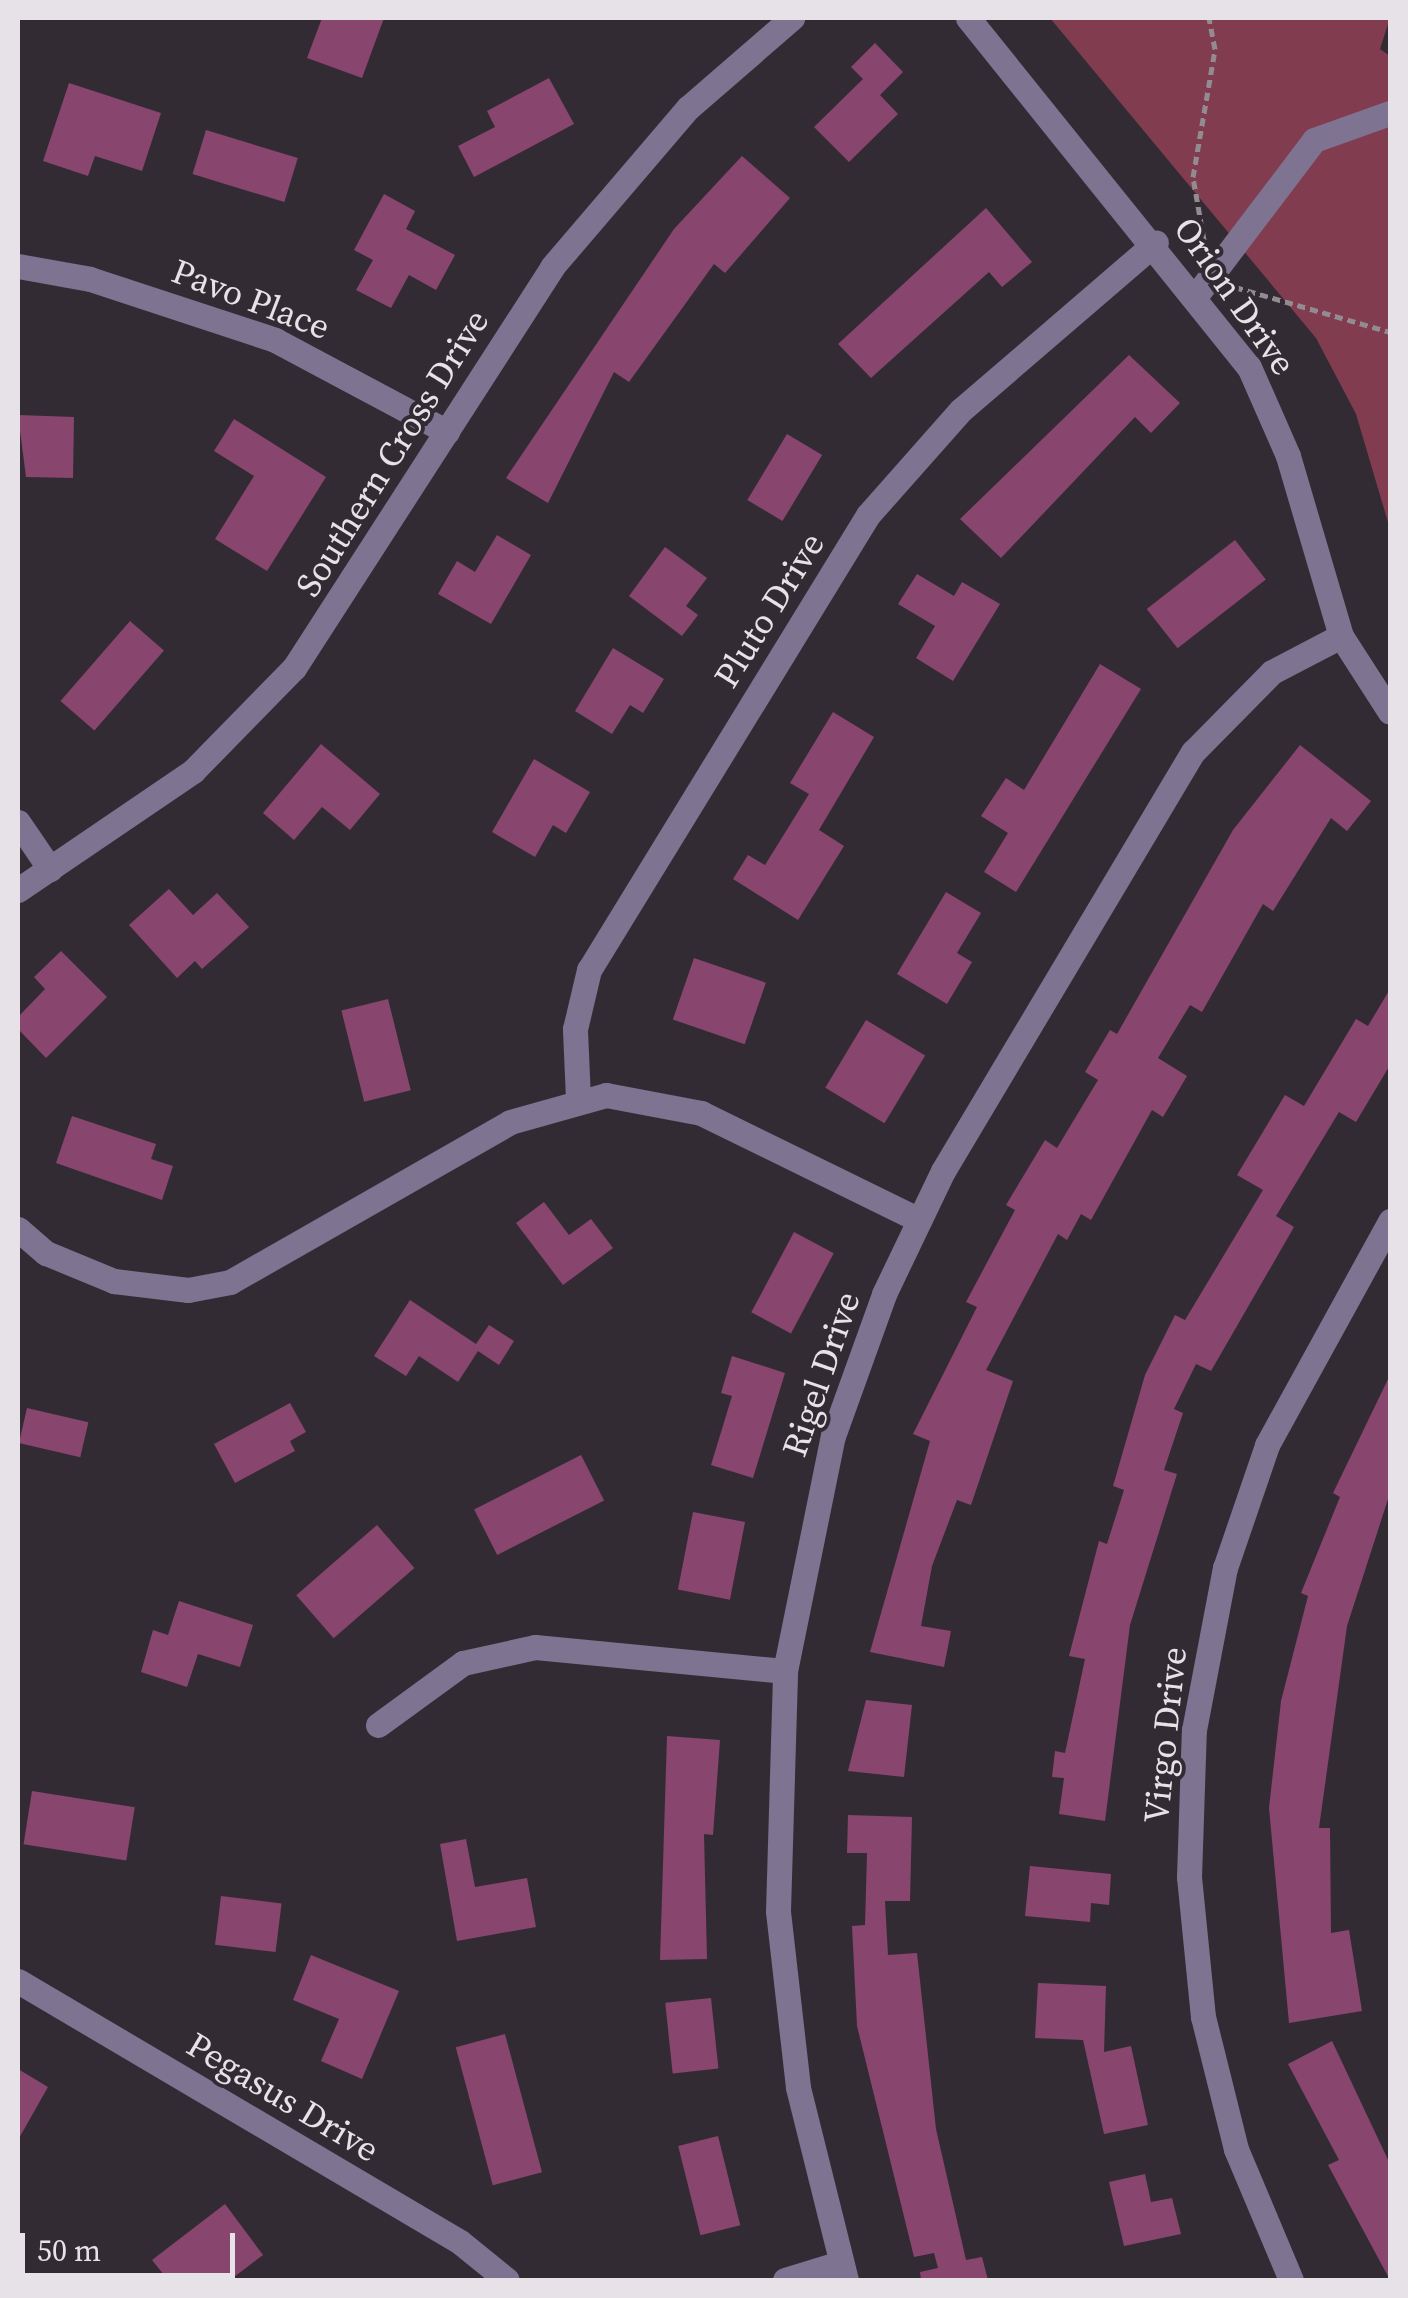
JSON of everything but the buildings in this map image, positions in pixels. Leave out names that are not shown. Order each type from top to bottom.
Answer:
[{"type":"street","name":"Southern Cross Drive","points":[[18,890],[142,810],[250,716],[334,615],[446,432],[594,212],[688,108],[792,18]]},
{"type":"street","name":"Orion Drive","points":[[968,18],[1198,293],[1271,408],[1341,636],[1390,712]]},
{"type":"street","points":[[1198,293],[1314,140],[1390,113]]},
{"type":"street","name":"Pluto Drive","points":[[578,1099],[575,1029],[589,970],[868,516],[961,410],[1156,242]]},
{"type":"street","name":"Pavo Place","points":[[18,266],[90,278],[275,340],[446,432]]},
{"type":"street","name":"Rigel Drive","points":[[843,2272],[785,2004],[777,1833],[785,1671],[833,1436],[919,1220],[1192,752],[1272,672],[1341,636]]},
{"type":"street","points":[[18,822],[50,869]]},
{"type":"street","points":[[18,1229],[46,1252],[114,1281],[188,1290],[230,1282],[510,1122],[578,1099],[635,1096],[701,1113],[919,1220]]},
{"type":"street","name":"Virgo Drive","points":[[1291,2280],[1236,2150],[1203,2018],[1189,1877],[1194,1730],[1226,1568],[1267,1445],[1390,1221]]},
{"type":"street","points":[[378,1724],[463,1663],[534,1647],[785,1671]]},
{"type":"street","name":"Pegasus Drive","points":[[18,1981],[460,2242],[508,2280]]},
{"type":"street","points":[[785,2280],[843,2272]]},
{"type":"shaded area","points":[[1050,18],[1390,18],[1380,49],[1390,56],[1390,529],[1356,414],[1316,338]]}]
